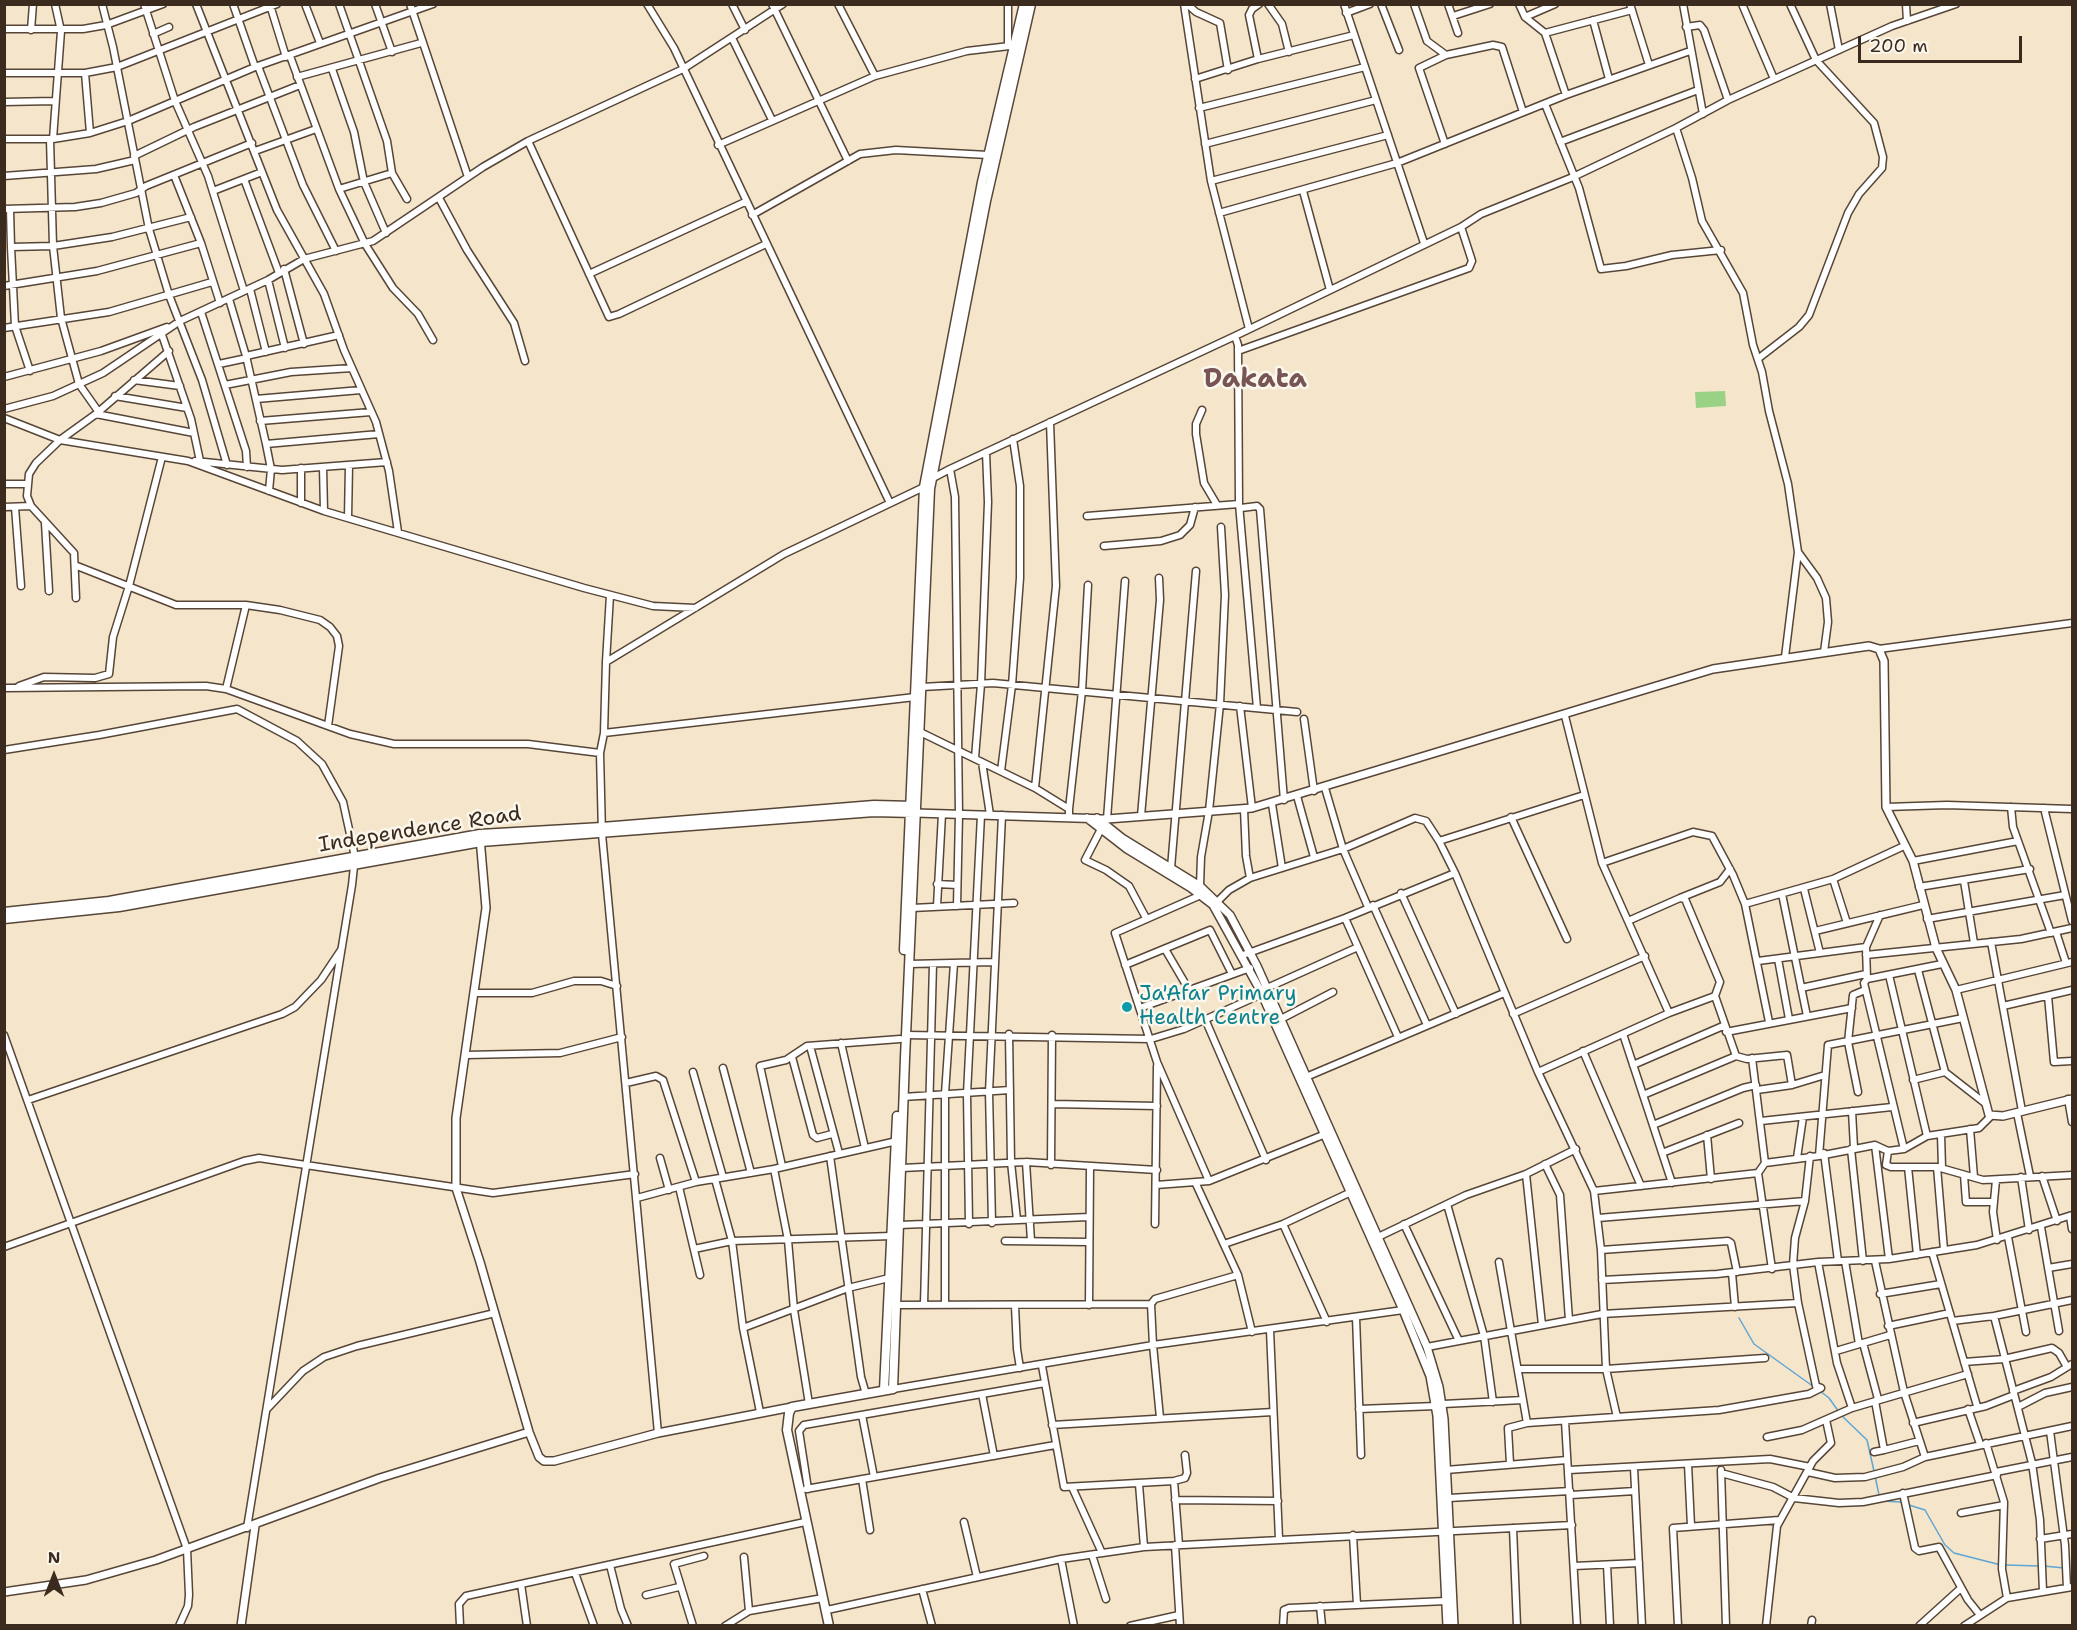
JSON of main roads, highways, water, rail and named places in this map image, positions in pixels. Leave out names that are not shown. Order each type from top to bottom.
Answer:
[{"type":"main road","points":[[889,1389],[900,1225],[902,1168],[899,1140],[903,1037],[913,809],[922,687],[921,602],[924,487],[1024,4]]},
{"type":"main road","points":[[889,1389],[889,1278],[903,1097],[903,1037],[912,908],[915,697],[931,478],[988,155],[1015,45],[1031,4]]},
{"type":"main road","name":"Independence Road","points":[[4,919],[119,907],[480,838],[602,831],[874,805],[913,809]]},
{"type":"main road","name":"Independence Road","points":[[4,912],[99,903],[355,861]]},
{"type":"main road","points":[[829,1626],[805,1522],[804,1490],[788,1430],[789,1413],[792,1407],[889,1389]]},
{"type":"waterway","points":[[1739,1318],[1754,1344],[1814,1387]]},
{"type":"waterway","points":[[1820,1391],[1829,1398],[1839,1412]]},
{"type":"waterway","points":[[1842,1416],[1867,1440],[1874,1471]]},
{"type":"waterway","points":[[1875,1476],[1879,1495]]},
{"type":"waterway","points":[[1882,1501],[1901,1502]]},
{"type":"waterway","points":[[1909,1505],[1925,1510],[1945,1545],[1954,1553],[2001,1565]]},
{"type":"waterway","points":[[2005,1565],[2040,1566]]},
{"type":"waterway","points":[[2044,1566],[2064,1568]]},
{"type":"place","name":"Ja'Afar Primary Health Centre","points":[[1127,1007]]},
{"type":"district","name":"Dakata","points":[[1255,380]]}]
